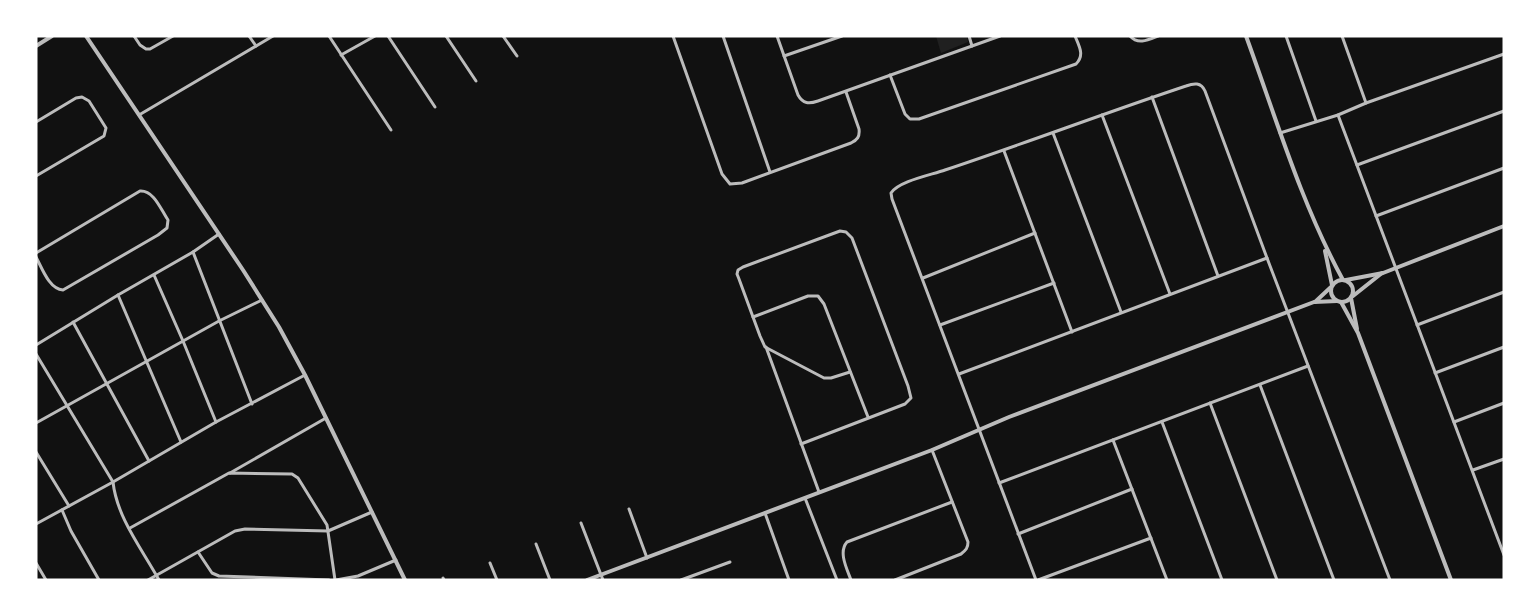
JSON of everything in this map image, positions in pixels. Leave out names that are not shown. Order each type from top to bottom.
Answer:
[{"type":"street","points":[[36,46],[52,36]]},
{"type":"street","points":[[86,36],[262,300],[305,375],[405,580]]},
{"type":"street","points":[[134,36],[146,50],[173,36]]},
{"type":"street","points":[[249,36],[256,46]]},
{"type":"street","points":[[139,115],[273,36]]},
{"type":"street","points":[[328,36],[391,130]]},
{"type":"street","points":[[342,55],[375,36]]},
{"type":"street","points":[[388,36],[435,107]]},
{"type":"street","points":[[446,36],[476,81]]},
{"type":"street","points":[[503,36],[517,56]]},
{"type":"street","points":[[673,36],[724,179],[730,184],[737,184],[771,172],[857,139],[860,134],[859,129],[846,92]]},
{"type":"street","points":[[723,36],[771,172]]},
{"type":"street","points":[[777,36],[798,95],[804,103],[812,103],[846,92],[1000,36]]},
{"type":"street","points":[[784,56],[842,36]]},
{"type":"street","points":[[969,36],[972,46]]},
{"type":"street","points":[[890,75],[905,114],[910,119],[919,119],[1072,66],[1081,57],[1075,36]]},
{"type":"street","points":[[1130,36],[1133,40],[1139,41],[1158,36]]},
{"type":"street","points":[[1246,36],[1280,133],[1324,246],[1344,280],[1352,286],[1351,297],[1358,333],[1451,580]]},
{"type":"street","points":[[1286,36],[1316,121]]},
{"type":"street","points":[[1342,36],[1366,103]]},
{"type":"street","points":[[1280,133],[1338,115],[1504,54]]},
{"type":"street","points":[[1151,538],[1037,580],[978,431],[891,193],[901,185],[1152,97],[1192,84],[1200,84],[1205,91],[1390,580]]},
{"type":"street","points":[[36,122],[76,98],[82,97],[89,101],[106,128],[104,136],[36,176]]},
{"type":"street","points":[[1152,97],[1218,276]]},
{"type":"street","points":[[1357,165],[1504,111]]},
{"type":"street","points":[[1102,115],[1170,294]]},
{"type":"street","points":[[1338,115],[1504,555]]},
{"type":"street","points":[[1053,133],[1120,312]]},
{"type":"street","points":[[1004,150],[1072,332]]},
{"type":"street","points":[[1376,216],[1504,168]]},
{"type":"street","points":[[146,190],[150,194],[168,220],[167,228],[158,236],[63,290],[52,285],[36,255],[140,191],[146,190]]},
{"type":"street","points":[[587,580],[602,577],[932,450],[1009,417],[1314,302],[1337,281],[1383,273],[1504,226]]},
{"type":"street","points":[[801,444],[905,404],[911,395],[852,238],[848,233],[840,231],[743,267],[738,270],[737,274],[819,492]]},
{"type":"street","points":[[923,278],[1035,233]]},
{"type":"street","points":[[36,345],[194,252],[219,234]]},
{"type":"street","points":[[1324,246],[1332,286],[1331,293],[1358,333]]},
{"type":"street","points":[[194,252],[252,405]]},
{"type":"street","points":[[958,374],[1267,258]]},
{"type":"street","points":[[1314,302],[1348,301],[1383,273]]},
{"type":"street","points":[[154,274],[216,422]]},
{"type":"street","points":[[940,325],[1054,282]]},
{"type":"street","points":[[1417,325],[1504,292]]},
{"type":"street","points":[[118,295],[181,442]]},
{"type":"street","points":[[753,317],[801,298],[818,296],[824,304],[868,417]]},
{"type":"street","points":[[36,423],[219,321],[262,300]]},
{"type":"street","points":[[73,322],[149,461]]},
{"type":"street","points":[[765,347],[824,378],[850,372]]},
{"type":"street","points":[[1435,373],[1504,347]]},
{"type":"street","points":[[36,354],[113,482],[118,504],[159,580]]},
{"type":"street","points":[[999,483],[1308,366]]},
{"type":"street","points":[[36,524],[216,422],[305,375]]},
{"type":"street","points":[[1260,385],[1334,580]]},
{"type":"street","points":[[1210,403],[1278,580]]},
{"type":"street","points":[[1454,422],[1504,403]]},
{"type":"street","points":[[130,528],[326,418]]},
{"type":"street","points":[[1162,422],[1222,580]]},
{"type":"street","points":[[1113,440],[1167,580]]},
{"type":"street","points":[[895,580],[961,554],[967,549],[968,542],[932,450]]},
{"type":"street","points":[[36,452],[69,506]]},
{"type":"street","points":[[1473,470],[1504,459]]},
{"type":"street","points":[[229,473],[290,474],[297,477],[325,521],[335,580],[358,576],[396,560]]},
{"type":"street","points":[[1018,534],[1132,489]]},
{"type":"street","points":[[805,498],[837,580]]},
{"type":"street","points":[[851,580],[842,552],[847,542],[952,502]]},
{"type":"street","points":[[629,509],[647,558]]},
{"type":"street","points":[[62,510],[71,531],[99,580]]},
{"type":"street","points":[[148,580],[235,531],[245,529],[328,531],[372,512]]},
{"type":"street","points":[[765,513],[789,580]]},
{"type":"street","points":[[581,523],[602,577]]},
{"type":"street","points":[[536,543],[550,580]]},
{"type":"street","points":[[198,552],[212,573],[219,576],[328,580]]},
{"type":"street","points":[[681,580],[730,562]]},
{"type":"street","points":[[36,563],[46,580]]},
{"type":"street","points":[[490,563],[497,580]]},
{"type":"shaded area","points":[[936,36],[967,36],[968,42],[941,53]]}]
